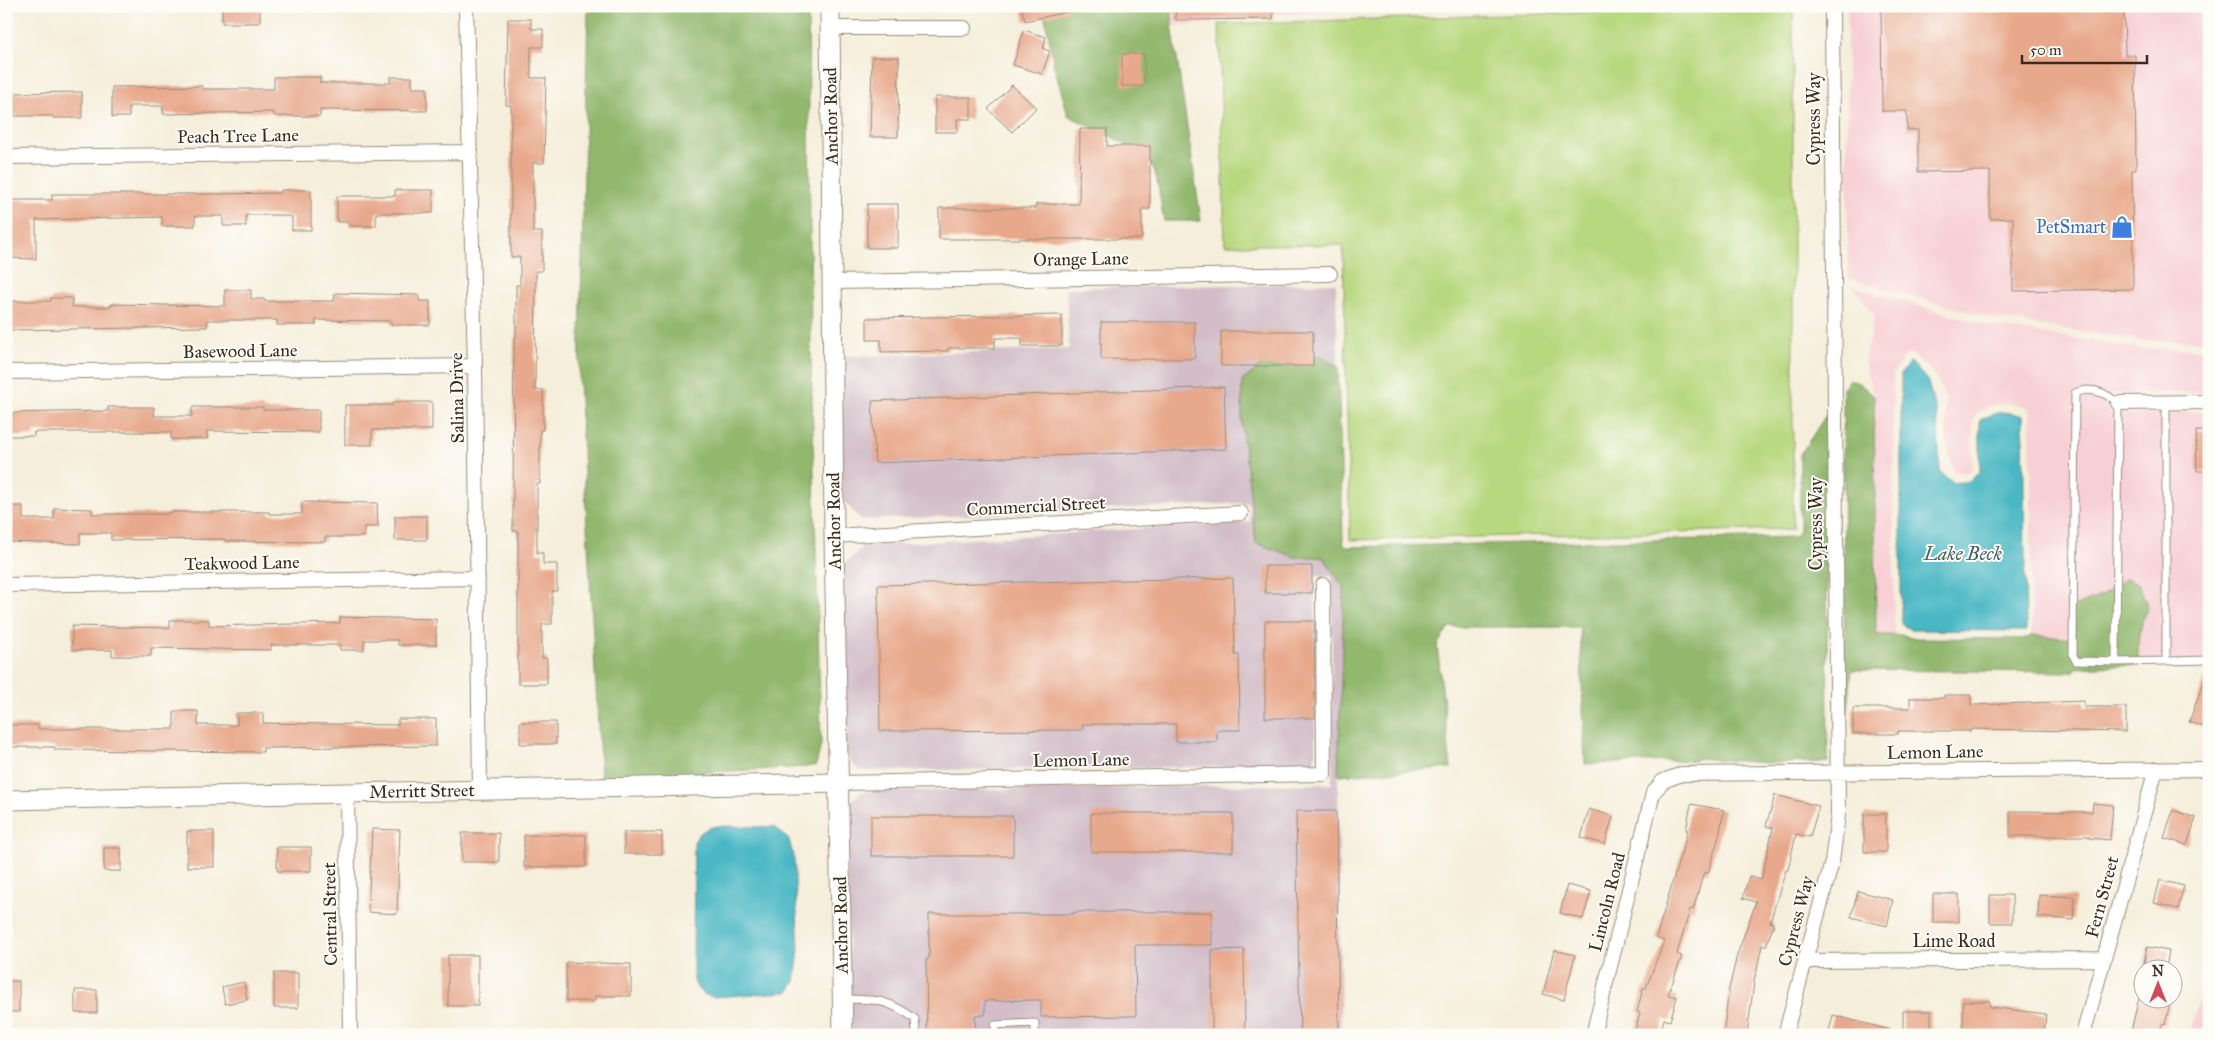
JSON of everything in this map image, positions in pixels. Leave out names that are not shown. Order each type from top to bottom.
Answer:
[{"type":"street","name":"Salina Drive","points":[[466,6],[475,366],[480,790]]},
{"type":"street","name":"Anchor Road","points":[[830,6],[834,536],[842,1035]]},
{"type":"street","name":"Cypress Way","points":[[1785,1035],[1832,862],[1838,815],[1832,6]]},
{"type":"street","points":[[830,28],[964,28]]},
{"type":"street","name":"Peach Tree Lane","points":[[6,157],[471,152]]},
{"type":"street","name":"Orange Lane","points":[[833,282],[1330,274]]},
{"type":"street","name":"Basewood Lane","points":[[6,372],[475,366]]},
{"type":"street","points":[[2118,403],[2209,402]]},
{"type":"street","name":"Commercial Street","points":[[834,536],[1241,513]]},
{"type":"street","name":"Teakwood Lane","points":[[6,585],[478,578]]},
{"type":"street","name":"Lemon Lane","points":[[838,783],[1324,774],[1324,585]]},
{"type":"street","name":"Fern Street","points":[[2083,1035],[2156,769]]},
{"type":"street","name":"Lemon Lane","points":[[1663,781],[1682,774],[2209,769]]},
{"type":"street","name":"Lincoln Road","points":[[1594,1035],[1654,793],[1663,781]]},
{"type":"street","name":"Merritt Street","points":[[6,800],[838,783]]},
{"type":"street","name":"Central Street","points":[[346,793],[350,1035]]},
{"type":"street","name":"Lime Road","points":[[1805,961],[2104,959]]},
{"type":"lane","points":[[2116,662],[2118,403],[2106,393],[2082,390],[2075,393],[2074,400],[2073,655],[2076,661],[2116,662],[2209,660]]},
{"type":"lane","points":[[2166,402],[2166,661]]},
{"type":"lane","points":[[842,999],[874,999],[896,1006],[915,1019],[916,1032]]},
{"type":"lane","points":[[996,1035],[995,1025],[1035,1023],[1035,1035]]},
{"type":"shaded area","points":[[588,6],[808,6],[588,10]]},
{"type":"shaded area","points":[[1172,6],[1507,6],[1219,15],[1213,19],[1212,24],[1172,25]]},
{"type":"shaded area","points":[[1847,6],[2209,6],[2209,341],[2144,341],[1991,318],[1848,278]]},
{"type":"shaded area","points":[[1336,283],[1338,367],[1322,356],[1242,427],[1295,557],[1323,557],[1344,588],[1338,775],[1341,1035],[851,1035],[845,813],[852,800],[861,792],[1332,784],[1332,576],[1315,576],[1315,765],[862,771],[855,767],[845,755],[844,564],[864,546],[1250,522],[1248,503],[861,520],[840,497],[842,356],[1069,349],[1066,288]]},
{"type":"shaded area","points":[[1854,287],[1990,326],[2143,349],[2209,349],[2209,392],[2110,394],[2110,413],[2209,412],[2209,662],[2138,665],[2138,639],[2142,617],[2126,578],[2103,595],[2071,608],[2074,639],[2032,635],[2030,408],[2006,403],[1990,406],[1975,414],[1973,420],[1972,467],[1967,473],[1954,471],[1947,447],[1945,399],[1939,381],[1926,366],[1910,353],[1904,356],[1893,374],[1894,635],[1876,635],[1874,396],[1864,362],[1875,314],[1872,313]]},
{"type":"shaded area","points":[[2209,965],[2209,1035],[2189,1035]]},
{"type":"green space","points":[[1043,6],[1172,6],[1172,25],[1201,221],[1164,221],[1155,172],[1147,160],[1127,145],[1068,115],[1054,66]]},
{"type":"green space","points":[[1793,6],[1793,529],[1350,540],[1343,245],[1225,245],[1219,24]]},
{"type":"green space","points":[[808,7],[811,357],[821,744],[816,765],[601,778],[579,381],[588,10]]},
{"type":"green space","points":[[1277,353],[1322,356],[1338,367],[1343,540],[1344,545],[1348,547],[1795,537],[1800,529],[1800,455],[1826,415],[1828,762],[1766,763],[1697,758],[1696,760],[1585,764],[1580,627],[1449,627],[1437,645],[1451,768],[1338,775],[1344,588],[1323,557],[1295,557],[1256,543],[1242,427],[1242,381]]},
{"type":"green space","points":[[1849,379],[1860,384],[1874,396],[1876,635],[1904,635],[1910,638],[2026,639],[2032,635],[2074,639],[2071,608],[2103,595],[2126,578],[2139,584],[2148,608],[2140,628],[2138,665],[2074,668],[2074,672],[1852,670],[1845,737],[1843,389]]},
{"type":"water","name":"Lake Beck","points":[[1910,361],[1927,380],[1937,413],[1940,472],[1953,483],[1970,481],[1980,471],[1980,420],[2001,412],[2023,416],[2026,631],[1911,630],[1901,624],[1901,374]]},
{"type":"water","points":[[718,826],[775,827],[789,840],[794,859],[799,950],[795,982],[788,992],[713,997],[698,990],[695,983],[693,974],[694,842],[704,831]]},
{"type":"building","points":[[222,6],[260,6],[260,23],[222,23]]},
{"type":"building","points":[[1021,6],[1067,6],[1067,12],[1025,21]]},
{"type":"building","points":[[1175,6],[1273,6],[1273,19],[1176,20]]},
{"type":"building","points":[[1881,6],[2124,6],[2125,55],[2135,55],[2136,170],[2132,170],[2133,289],[2013,291],[2013,218],[1990,219],[1990,171],[1918,172],[1918,130],[1907,130],[1907,111],[1882,111]]},
{"type":"building","points":[[508,19],[531,19],[531,29],[543,29],[543,47],[531,47],[531,78],[546,78],[544,163],[533,163],[533,232],[542,232],[542,271],[536,271],[535,390],[543,390],[543,430],[540,430],[540,484],[537,484],[537,553],[543,553],[543,564],[557,564],[557,591],[552,591],[552,624],[542,624],[542,658],[547,658],[547,684],[518,684],[518,531],[513,531],[513,500],[514,338],[516,338],[516,285],[520,285],[520,257],[511,257],[511,105],[506,105]]},
{"type":"building","points":[[1024,30],[1046,37],[1043,49],[1050,51],[1042,74],[1013,65]]},
{"type":"building","points":[[1122,54],[1144,54],[1144,86],[1122,86]]},
{"type":"building","points":[[872,57],[899,57],[898,137],[870,137]]},
{"type":"building","points":[[274,77],[320,77],[320,83],[390,83],[390,77],[412,77],[412,88],[427,88],[427,111],[320,110],[320,116],[274,116],[274,112],[163,114],[163,106],[129,106],[129,117],[112,117],[112,87],[202,86],[202,89],[274,89]]},
{"type":"building","points":[[1012,85],[1036,108],[1012,132],[988,109]]},
{"type":"building","points":[[82,92],[82,118],[6,116],[6,93]]},
{"type":"building","points":[[935,97],[971,97],[971,119],[957,119],[957,132],[935,132]]},
{"type":"building","points":[[1080,129],[1107,129],[1107,146],[1150,146],[1150,209],[1142,209],[1142,239],[939,239],[939,208],[1036,208],[1036,204],[1079,204]]},
{"type":"building","points":[[281,190],[311,190],[311,230],[292,230],[292,217],[281,215],[246,215],[246,226],[223,226],[223,216],[195,216],[195,226],[162,226],[162,217],[36,220],[36,259],[6,258],[6,200],[52,200],[52,194],[281,193]]},
{"type":"building","points":[[395,190],[433,190],[433,213],[376,213],[376,226],[349,226],[349,222],[337,222],[337,196],[395,196]]},
{"type":"building","points":[[867,204],[898,204],[898,248],[867,248]]},
{"type":"building","points":[[225,290],[251,290],[251,299],[264,299],[264,301],[334,301],[335,293],[419,295],[419,301],[430,301],[430,325],[391,325],[391,321],[316,320],[316,325],[277,325],[277,320],[207,320],[207,327],[6,330],[6,301],[51,301],[51,298],[72,298],[72,307],[111,307],[111,304],[225,306]]},
{"type":"building","points":[[1062,315],[1062,346],[1022,346],[1022,338],[995,338],[995,348],[948,348],[948,351],[881,352],[881,340],[867,340],[867,318]]},
{"type":"building","points":[[1101,322],[1195,322],[1195,359],[1101,359]]},
{"type":"building","points":[[1221,331],[1313,331],[1313,366],[1221,366]]},
{"type":"building","points":[[1224,387],[1226,449],[875,463],[872,401]]},
{"type":"building","points":[[393,402],[432,402],[432,430],[372,430],[372,445],[345,445],[345,405],[393,405]]},
{"type":"building","points":[[108,407],[154,407],[154,416],[192,416],[192,407],[263,407],[263,410],[319,410],[319,432],[207,431],[207,439],[171,439],[171,432],[34,432],[34,436],[6,436],[6,413],[108,411]]},
{"type":"building","points":[[2196,431],[2209,431],[2209,471],[2197,471]]},
{"type":"building","points":[[302,502],[377,503],[378,527],[364,527],[364,537],[325,537],[325,542],[225,541],[225,539],[111,540],[111,533],[80,533],[80,544],[6,542],[6,519],[9,519],[9,506],[23,506],[23,519],[54,519],[54,508],[92,509],[92,514],[269,512],[269,514],[302,514]]},
{"type":"building","points":[[395,516],[427,516],[427,540],[395,540]]},
{"type":"building","points":[[1265,566],[1312,566],[1312,593],[1265,593]]},
{"type":"building","points":[[1233,578],[1235,655],[1239,655],[1240,730],[1217,730],[1217,742],[1176,742],[1176,724],[1083,724],[1083,730],[880,731],[878,585]]},
{"type":"building","points":[[340,617],[436,619],[436,645],[398,645],[398,640],[364,640],[364,650],[340,650],[340,645],[271,645],[271,650],[151,648],[151,656],[112,656],[112,650],[72,650],[72,626],[170,628],[170,620],[209,620],[209,626],[340,623]]},
{"type":"building","points":[[1265,621],[1314,621],[1315,718],[1265,718]]},
{"type":"building","points":[[2207,673],[2209,673],[2209,720],[2206,728],[2189,722]]},
{"type":"building","points":[[1944,695],[1971,695],[1971,705],[2084,701],[2084,707],[2126,707],[2126,732],[1971,729],[1971,731],[1898,731],[1898,734],[1853,734],[1853,708],[1910,708],[1910,698],[1944,698]]},
{"type":"building","points":[[174,711],[198,711],[198,725],[237,725],[237,713],[263,713],[263,723],[398,725],[398,719],[436,719],[436,746],[263,748],[263,752],[55,750],[55,747],[6,747],[6,725],[38,725],[38,729],[174,729]]},
{"type":"building","points":[[520,722],[556,722],[556,744],[520,744]]},
{"type":"building","points":[[1775,795],[1819,806],[1810,837],[1796,834],[1788,870],[1786,870],[1770,922],[1774,924],[1766,946],[1762,945],[1755,975],[1747,1035],[1723,1035],[1729,989],[1737,955],[1756,902],[1743,898],[1749,876],[1761,880],[1773,828],[1766,826]]},
{"type":"building","points":[[2093,803],[2113,805],[2110,840],[2089,838],[2089,836],[2010,836],[2010,811],[2092,812]]},
{"type":"building","points":[[1691,804],[1724,810],[1719,836],[1708,873],[1704,872],[1693,910],[1690,909],[1677,954],[1682,956],[1668,995],[1677,997],[1670,1021],[1664,1019],[1660,1035],[1634,1035],[1640,1013],[1637,1012],[1643,988],[1646,988],[1664,941],[1656,938],[1688,830],[1686,830]]},
{"type":"building","points":[[1589,809],[1613,816],[1605,844],[1581,838]]},
{"type":"building","points":[[2173,810],[2196,818],[2187,845],[2164,838]]},
{"type":"building","points":[[1296,811],[1336,811],[1339,1035],[1300,1035]]},
{"type":"building","points":[[1091,813],[1233,813],[1233,852],[1091,852]]},
{"type":"building","points":[[1864,814],[1886,814],[1886,852],[1864,852]]},
{"type":"building","points":[[871,816],[1013,816],[1013,856],[871,856]]},
{"type":"building","points":[[372,829],[400,830],[397,914],[368,912]]},
{"type":"building","points":[[187,831],[214,831],[214,867],[187,867]]},
{"type":"building","points":[[624,832],[662,832],[662,854],[624,854]]},
{"type":"building","points":[[462,833],[499,833],[499,862],[462,862]]},
{"type":"building","points":[[524,835],[586,835],[586,867],[524,867]]},
{"type":"building","points":[[277,847],[311,847],[311,871],[277,871]]},
{"type":"building","points":[[104,848],[121,848],[121,871],[104,871]]},
{"type":"building","points":[[2160,880],[2184,886],[2178,909],[2154,903]]},
{"type":"building","points":[[1567,885],[1591,891],[1583,919],[1560,913]]},
{"type":"building","points":[[1858,891],[1893,900],[1887,926],[1851,917]]},
{"type":"building","points":[[1933,894],[1959,894],[1959,922],[1933,922]]},
{"type":"building","points":[[1990,895],[2012,895],[2012,923],[1990,923]]},
{"type":"building","points":[[2039,895],[2075,897],[2073,920],[2038,917]]},
{"type":"building","points":[[1074,912],[1212,912],[1212,945],[1135,945],[1136,1016],[1041,1017],[1041,1000],[985,1001],[985,1015],[975,1015],[976,1035],[927,1035],[926,959],[929,959],[929,914],[1074,914]]},
{"type":"building","points":[[2147,947],[2169,951],[2168,958],[2145,958]]},
{"type":"building","points":[[1244,949],[1245,1035],[1212,1035],[1212,950]]},
{"type":"building","points":[[1554,950],[1575,955],[1564,1000],[1543,994]]},
{"type":"building","points":[[448,955],[478,955],[478,1006],[448,1006]]},
{"type":"building","points":[[566,962],[631,964],[631,996],[595,996],[595,1001],[566,1001]]},
{"type":"building","points":[[274,973],[298,973],[298,1008],[274,1008]]},
{"type":"building","points":[[6,981],[19,981],[19,1012],[6,1012]]},
{"type":"building","points":[[244,982],[247,1000],[225,1004],[222,987]]},
{"type":"building","points":[[75,990],[97,990],[97,1013],[75,1013]]},
{"type":"building","points":[[1963,1001],[1990,1001],[1990,1007],[2046,1014],[2044,1035],[1990,1033],[1990,1035],[1963,1035]]},
{"type":"building","points":[[2137,1008],[2169,1008],[2165,1025],[2162,1024],[2159,1035],[2130,1035]]},
{"type":"building","points":[[1903,1011],[1931,1011],[1931,1035],[1903,1035]]},
{"type":"building","points":[[1833,1015],[1890,1030],[1889,1035],[1828,1035]]},
{"type":"place","name":"PetSmart","points":[[2122,227]]}]
